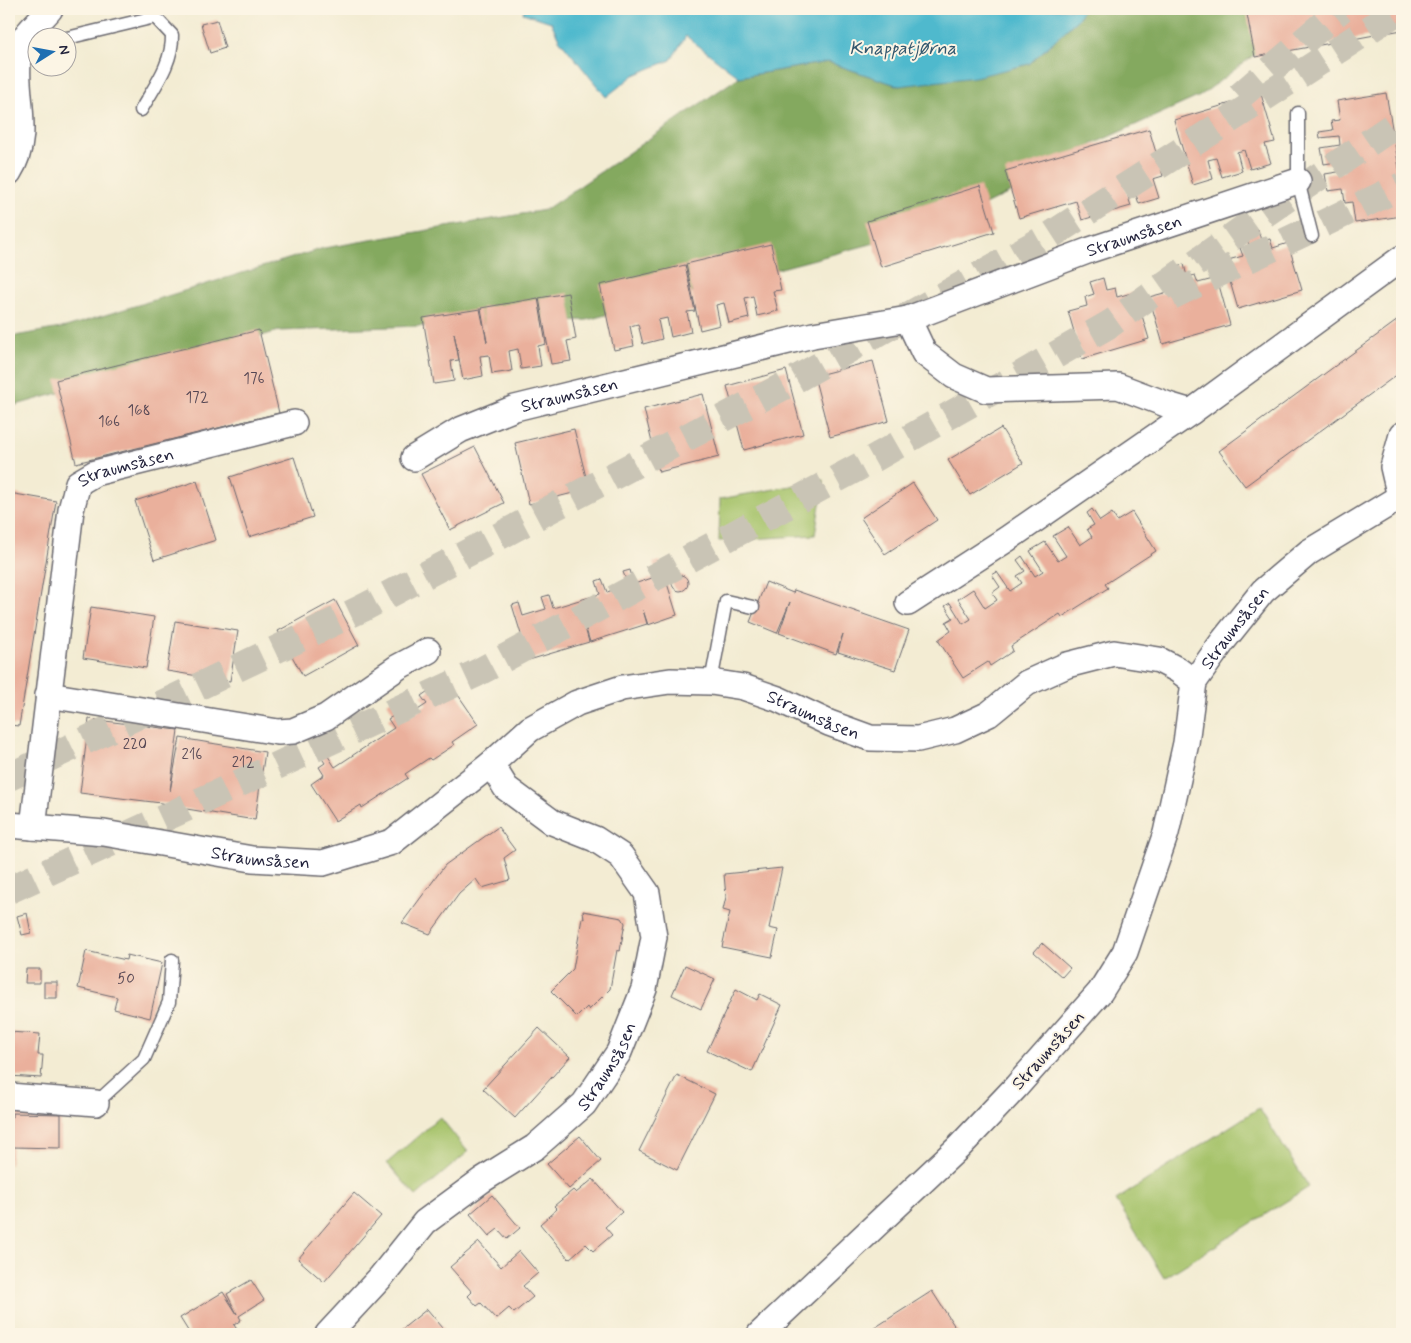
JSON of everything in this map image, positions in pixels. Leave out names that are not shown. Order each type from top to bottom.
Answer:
[{"type":"street","points":[[34,28],[50,9]]},
{"type":"street","points":[[28,36],[22,43],[28,46]]},
{"type":"street","points":[[9,172],[15,162],[22,132],[17,70],[28,48]]},
{"type":"street","name":"Straumsåsen","points":[[414,458],[460,430],[515,408],[812,336],[908,319],[1090,250],[1298,180]]},
{"type":"street","points":[[908,603],[1007,539],[1191,412],[1402,258]]},
{"type":"street","points":[[908,319],[924,353],[954,376],[986,390],[1118,386],[1191,412]]},
{"type":"street","name":"Straumsåsen","points":[[294,423],[95,473],[78,483],[71,510],[48,695],[21,826],[104,833],[252,860],[323,863],[392,842],[490,764],[530,728],[577,703],[622,688],[670,681],[711,682],[743,687],[778,699],[829,723],[870,738],[918,739],[955,730],[989,714],[1027,683],[1067,665],[1114,653],[1159,660],[1194,682]]},
{"type":"street","name":"Straumsåsen","points":[[760,1334],[959,1147],[1016,1087],[1100,992],[1125,952],[1166,834],[1186,743],[1194,682],[1223,641],[1262,592],[1309,552],[1401,497],[1393,467],[1402,435]]},
{"type":"street","points":[[48,695],[278,732],[293,732],[326,716],[398,668],[428,652]]},
{"type":"street","name":"Straumsåsen","points":[[328,1334],[380,1278],[425,1222],[482,1180],[535,1147],[584,1104],[619,1052],[644,989],[654,937],[647,892],[621,856],[595,839],[552,822],[506,788],[490,764]]},
{"type":"street","points":[[9,1096],[96,1103]]},
{"type":"lane","points":[[78,35],[153,13],[172,35],[173,45],[170,58],[141,110]]},
{"type":"lane","points":[[1298,113],[1298,180],[1312,236]]},
{"type":"lane","points":[[711,682],[726,601],[754,607]]},
{"type":"lane","points":[[96,1103],[144,1059],[169,1002],[172,960]]},
{"type":"green space","points":[[1083,9],[1300,9],[1283,33],[1200,96],[1075,152],[1036,180],[946,224],[587,320],[279,331],[9,407],[9,337],[66,327],[324,248],[545,210],[739,77],[828,62],[899,86],[1029,64],[1078,19]]},
{"type":"green space","points":[[824,480],[815,535],[719,541],[720,499]]},
{"type":"green space","points":[[1259,1108],[1309,1187],[1164,1278],[1116,1200]]},
{"type":"green space","points":[[440,1117],[468,1152],[416,1196],[387,1163]]},
{"type":"water","name":"Knappatjørna","points":[[524,9],[1083,9],[1078,19],[1029,64],[975,77],[899,86],[828,62],[739,77],[686,36],[671,60],[634,75],[606,97],[559,39],[551,22],[523,13]]},
{"type":"building","points":[[1246,9],[1402,9],[1402,30],[1255,57]]},
{"type":"building","points":[[217,20],[225,48],[210,53],[201,24]]},
{"type":"building","points":[[1386,93],[1402,185],[1402,216],[1355,223],[1352,202],[1345,203],[1343,189],[1328,191],[1325,174],[1344,171],[1343,161],[1324,164],[1321,148],[1340,145],[1339,136],[1320,138],[1319,132],[1333,130],[1331,121],[1340,120],[1337,101]]},
{"type":"building","points":[[1261,94],[1275,142],[1265,144],[1271,163],[1250,169],[1244,150],[1237,152],[1242,171],[1222,177],[1216,158],[1208,160],[1213,179],[1193,185],[1174,120]]},
{"type":"building","points":[[1149,129],[1163,176],[1153,179],[1159,198],[1139,204],[1133,185],[1125,187],[1131,206],[1110,212],[1104,193],[1097,196],[1102,214],[1082,220],[1076,201],[1019,218],[1005,171]]},
{"type":"building","points":[[980,186],[994,232],[881,267],[867,221]]},
{"type":"building","points":[[1258,229],[1261,241],[1270,239],[1273,248],[1288,243],[1302,290],[1238,309],[1224,261],[1243,256],[1240,248],[1249,245],[1245,232]]},
{"type":"building","points":[[771,244],[781,290],[773,291],[778,311],[757,316],[753,296],[745,298],[749,318],[729,323],[724,303],[716,305],[720,325],[700,330],[686,264]]},
{"type":"building","points":[[1184,264],[1187,277],[1195,275],[1198,283],[1217,278],[1230,325],[1163,344],[1149,297],[1168,292],[1165,283],[1174,281],[1171,267]]},
{"type":"building","points":[[685,265],[695,311],[687,312],[691,332],[671,337],[667,318],[658,320],[662,339],[643,344],[638,324],[630,326],[634,346],[614,350],[600,285]]},
{"type":"building","points":[[1103,278],[1106,290],[1115,288],[1117,297],[1135,292],[1149,339],[1082,359],[1068,311],[1087,306],[1085,297],[1094,294],[1090,282]]},
{"type":"building","points":[[568,293],[576,339],[567,341],[571,361],[551,364],[539,298]]},
{"type":"building","points":[[538,298],[546,344],[538,346],[541,366],[521,369],[518,349],[509,351],[512,371],[492,374],[489,355],[480,356],[483,376],[463,380],[454,333],[459,360],[451,361],[454,381],[434,384],[423,318],[480,309],[487,342],[481,308]]},
{"type":"building","points":[[1402,317],[1402,371],[1245,486],[1219,451]]},
{"type":"building","points":[[259,330],[279,413],[76,463],[56,380]]},
{"type":"building","points":[[873,361],[889,421],[830,437],[814,376]]},
{"type":"building","points":[[786,370],[803,434],[744,450],[727,386]]},
{"type":"building","points":[[703,394],[719,457],[659,472],[644,409]]},
{"type":"building","points":[[1001,428],[1023,463],[970,495],[948,460]]},
{"type":"building","points":[[574,429],[589,489],[529,504],[515,443]]},
{"type":"building","points":[[475,447],[504,503],[450,530],[421,474]]},
{"type":"building","points":[[294,457],[313,517],[249,537],[230,477]]},
{"type":"building","points":[[197,481],[216,540],[154,560],[135,501]]},
{"type":"building","points":[[913,483],[937,520],[885,554],[861,518]]},
{"type":"building","points":[[9,493],[56,501],[19,726],[9,725]]},
{"type":"building","points":[[1092,509],[1100,521],[1112,513],[1117,521],[1132,512],[1156,551],[1105,584],[1108,588],[1062,617],[1060,614],[1011,646],[1013,651],[990,666],[988,662],[963,678],[938,640],[951,631],[946,622],[953,618],[945,606],[950,603],[963,624],[971,619],[958,599],[973,589],[985,608],[997,600],[992,593],[1000,587],[992,575],[997,572],[1010,591],[1022,583],[1017,576],[1025,571],[1017,560],[1022,556],[1035,576],[1043,571],[1030,551],[1045,542],[1058,561],[1066,556],[1053,536],[1068,527],[1080,545],[1092,537],[1087,529],[1094,525],[1087,513]]},
{"type":"building","points":[[660,561],[677,615],[648,625],[643,610],[647,624],[590,642],[580,610],[589,642],[529,660],[512,605],[519,603],[523,616],[546,609],[542,597],[549,595],[553,608],[600,594],[596,581],[602,579],[607,592],[628,585],[623,572],[630,570],[634,584],[658,576],[653,563]]},
{"type":"building","points":[[680,575],[686,577],[688,583],[686,589],[680,591],[674,589],[672,583],[674,577]]},
{"type":"building","points":[[766,582],[793,593],[794,590],[909,630],[895,670],[838,652],[843,634],[836,654],[779,633],[790,602],[777,633],[750,622]]},
{"type":"building","points":[[335,600],[359,645],[303,676],[278,631]]},
{"type":"building","points":[[91,607],[154,617],[146,668],[83,658]]},
{"type":"building","points":[[175,621],[238,631],[230,681],[167,671]]},
{"type":"building","points":[[452,686],[478,724],[452,742],[454,745],[431,760],[429,758],[405,774],[408,778],[362,808],[361,805],[335,821],[311,784],[324,775],[319,767],[325,763],[317,751],[322,747],[335,767],[394,728],[388,719],[395,715],[387,703],[392,700],[404,719],[427,704],[421,696],[434,687],[439,695]]},
{"type":"building","points":[[89,719],[178,730],[170,791],[180,738],[265,752],[255,820],[168,806],[169,804],[80,793]]},
{"type":"building","points":[[498,827],[515,850],[504,858],[510,880],[482,888],[476,879],[459,894],[430,934],[402,923],[445,865]]},
{"type":"building","points":[[782,868],[769,928],[778,930],[772,957],[722,947],[730,912],[723,910],[726,897],[724,874]]},
{"type":"building","points":[[583,911],[622,918],[625,923],[620,951],[617,950],[610,989],[589,1010],[587,1007],[577,1017],[551,991],[573,969],[582,918],[584,919]]},
{"type":"building","points":[[27,913],[31,933],[22,935],[17,916]]},
{"type":"building","points":[[1042,943],[1070,968],[1062,977],[1034,952]]},
{"type":"building","points":[[86,951],[126,960],[127,955],[162,963],[150,1018],[114,1009],[117,997],[78,988]]},
{"type":"building","points":[[685,965],[715,979],[701,1009],[672,995]]},
{"type":"building","points":[[26,969],[40,969],[40,983],[25,983]]},
{"type":"building","points":[[44,982],[57,982],[57,998],[44,998]]},
{"type":"building","points":[[736,989],[757,1000],[760,994],[782,1005],[752,1072],[707,1051]]},
{"type":"building","points":[[539,1028],[570,1057],[515,1118],[483,1089]]},
{"type":"building","points":[[9,1032],[40,1034],[38,1055],[43,1055],[41,1078],[9,1076]]},
{"type":"building","points":[[677,1075],[715,1094],[677,1170],[639,1151]]},
{"type":"building","points":[[12,1113],[61,1114],[61,1148],[12,1147],[9,1165],[9,1117],[12,1117]]},
{"type":"building","points":[[580,1136],[601,1161],[569,1189],[547,1164]]},
{"type":"building","points":[[593,1179],[622,1212],[605,1227],[612,1235],[593,1251],[586,1244],[569,1259],[540,1224],[557,1209],[554,1206],[573,1190],[576,1193]]},
{"type":"building","points":[[354,1193],[381,1216],[324,1282],[298,1259]]},
{"type":"building","points":[[492,1195],[520,1228],[507,1239],[498,1229],[489,1236],[470,1214]]},
{"type":"building","points":[[479,1242],[501,1267],[519,1251],[538,1273],[523,1286],[533,1297],[514,1313],[509,1308],[496,1319],[481,1303],[477,1306],[468,1296],[472,1292],[450,1267]]},
{"type":"building","points":[[251,1280],[264,1300],[239,1316],[241,1320],[234,1325],[240,1334],[190,1334],[180,1318],[223,1292],[237,1314],[227,1294]]},
{"type":"building","points":[[932,1291],[959,1333],[865,1334]]},
{"type":"building","points":[[427,1309],[448,1334],[396,1334]]},
{"type":"tunnel","points":[[1239,97],[1341,9]]},
{"type":"tunnel","points":[[9,777],[363,608],[782,387],[1051,235],[1401,9]]},
{"type":"tunnel","points":[[9,890],[477,673],[866,463],[1110,324],[1267,212],[1402,120]]},
{"type":"tunnel","points":[[1171,296],[1402,186]]}]
